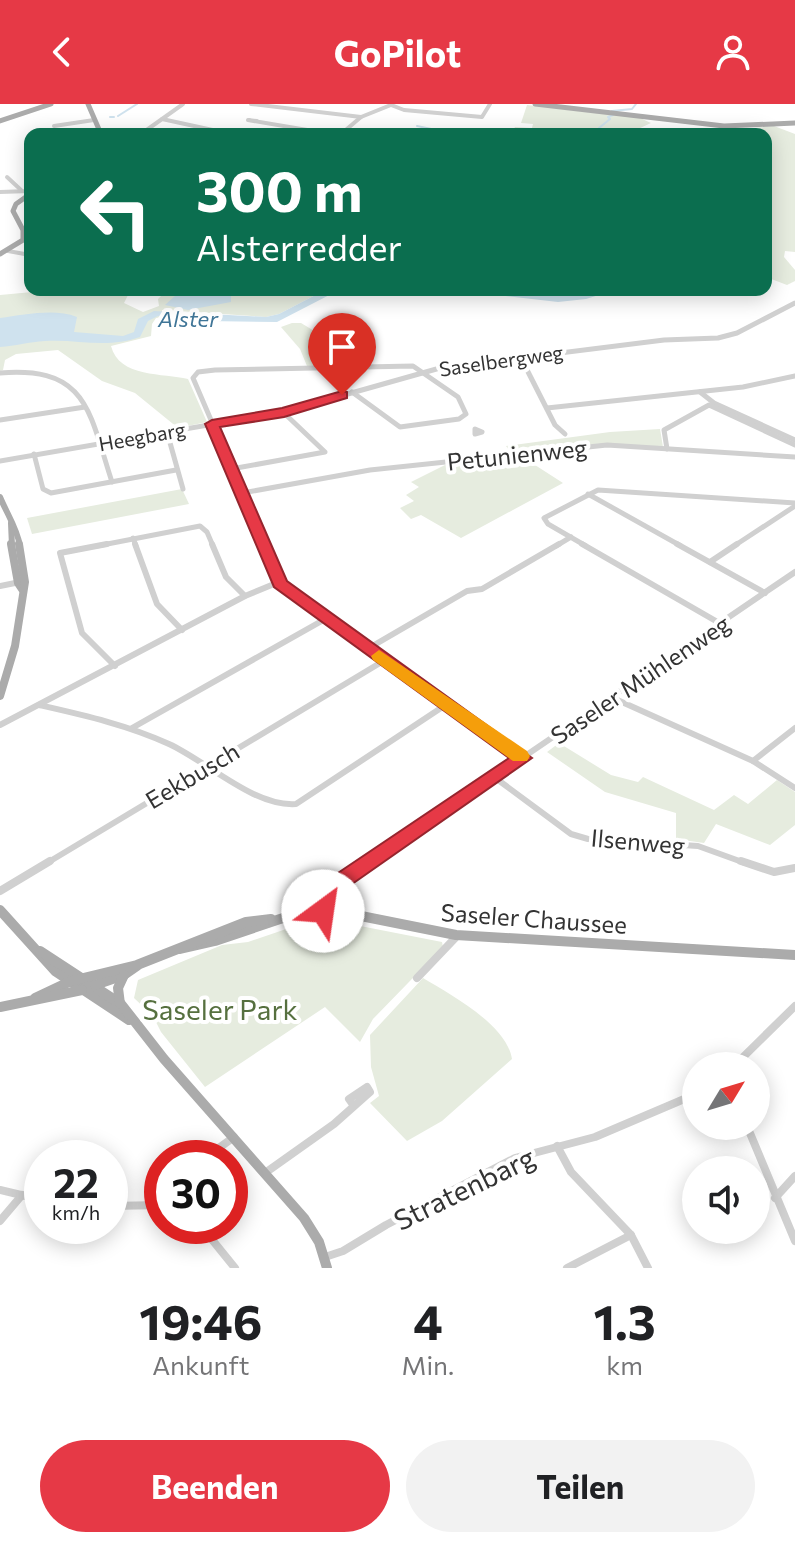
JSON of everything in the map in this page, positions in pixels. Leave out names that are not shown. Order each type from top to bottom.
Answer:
[{"type":"main road","points":[[0,121],[51,104]]},
{"type":"main road","points":[[88,104],[98,128]]},
{"type":"main road","points":[[535,104],[724,126],[795,123]]},
{"type":"main road","points":[[0,254],[22,242],[22,228],[15,219],[14,208],[24,199]]},
{"type":"main road","points":[[0,497],[11,523],[9,530],[20,582],[14,650],[0,696]]},
{"type":"main road","points":[[0,910],[55,971],[136,1025]]},
{"type":"main road","name":"Saseler Chaussee","points":[[35,998],[52,988],[137,965],[180,949],[198,947],[272,919],[323,911],[355,914],[458,935],[795,955]]},
{"type":"main road","points":[[40,951],[86,978],[121,1004],[304,1218],[326,1262]]},
{"type":"main road","name":"Saseler Chaussee","points":[[0,1007],[82,990],[124,975],[137,965]]},
{"type":"main road","points":[[121,1004],[118,988],[124,975]]},
{"type":"street","points":[[149,128],[183,104]]},
{"type":"street","points":[[251,104],[361,117]]},
{"type":"street","points":[[347,128],[361,117],[392,105],[409,110],[482,117],[490,104]]},
{"type":"street","points":[[162,119],[203,128]]},
{"type":"street","points":[[54,126],[94,120]]},
{"type":"street","points":[[257,121],[297,128]]},
{"type":"street","points":[[7,177],[21,190]]},
{"type":"street","points":[[0,192],[24,191]]},
{"type":"street","points":[[8,251],[24,254]]},
{"type":"street","name":"Saselbergweg","points":[[212,424],[193,378],[201,372],[412,366],[423,372],[664,340],[718,338],[737,333],[795,303]]},
{"type":"street","points":[[521,358],[555,425],[565,434]]},
{"type":"street","points":[[0,373],[33,371],[57,376],[81,395],[112,482]]},
{"type":"street","points":[[352,392],[400,427],[460,418],[466,414],[459,398],[423,372]]},
{"type":"street","name":"Heegbarg","points":[[0,461],[284,412],[423,372]]},
{"type":"street","points":[[547,408],[700,392],[795,376]]},
{"type":"street","points":[[700,392],[714,403],[795,443]]},
{"type":"street","points":[[667,449],[664,430],[709,405],[795,443]]},
{"type":"street","points":[[0,420],[85,407]]},
{"type":"street","points":[[231,469],[325,452],[284,412]]},
{"type":"street","points":[[460,418],[475,429]]},
{"type":"street","points":[[212,424],[279,582],[522,758]]},
{"type":"street","points":[[34,454],[45,491],[112,482],[180,468],[167,432]]},
{"type":"street","name":"Petunienweg","points":[[242,493],[370,470],[575,447],[607,445],[795,457]]},
{"type":"street","points":[[176,470],[183,489]]},
{"type":"street","points":[[721,624],[544,520],[598,490],[795,504]]},
{"type":"street","points":[[588,494],[765,593]]},
{"type":"street","points":[[710,562],[795,504]]},
{"type":"street","points":[[115,666],[82,633],[60,553],[199,526],[205,529],[226,577],[245,596]]},
{"type":"street","points":[[369,648],[454,598],[467,591],[482,589],[571,537]]},
{"type":"street","points":[[133,538],[157,604],[182,630]]},
{"type":"street","name":"Saseler Mühlenweg","points":[[310,912],[312,903],[325,892],[794,574]]},
{"type":"street","points":[[0,586],[20,582]]},
{"type":"street","points":[[0,725],[245,596],[279,582]]},
{"type":"street","points":[[132,728],[327,618]]},
{"type":"street","name":"Eekbusch","points":[[0,891],[385,660]]},
{"type":"street","points":[[613,698],[753,761],[795,788]]},
{"type":"street","points":[[39,705],[132,728],[209,764],[246,790],[287,806],[296,804],[373,755],[447,704]]},
{"type":"street","points":[[753,761],[795,728]]},
{"type":"street","name":"Ilsenweg","points":[[494,777],[554,823],[579,836],[712,849],[762,871],[782,874],[795,868]]},
{"type":"street","points":[[323,911],[325,892]]},
{"type":"street","points":[[417,978],[458,935]]},
{"type":"street","points":[[748,1052],[795,1006]]},
{"type":"street","name":"Stratenbarg","points":[[326,1262],[515,1158],[595,1137],[682,1100]]},
{"type":"street","points":[[265,1173],[354,1106]]},
{"type":"street","points":[[230,1140],[234,1137]]},
{"type":"street","points":[[752,1140],[795,1241]]},
{"type":"street","points":[[557,1146],[571,1172],[631,1235],[648,1268]]},
{"type":"street","points":[[775,1198],[795,1176]]},
{"type":"street","points":[[0,1190],[22,1195],[0,1221]]},
{"type":"street","points":[[567,1268],[631,1235]]},
{"type":"street","points":[[216,1244],[235,1268]]},
{"type":"green space","points":[[527,105],[640,118],[651,123],[640,128],[532,128],[533,124],[521,123]]},
{"type":"green space","points":[[774,126],[795,134],[795,252],[785,251],[784,257],[795,270],[795,281],[787,285],[772,279],[772,128],[755,128]]},
{"type":"green space","points":[[24,293],[24,296],[128,296],[124,303],[143,312],[159,306],[161,296],[314,296],[279,314],[266,317],[162,310],[163,317],[156,318],[152,324],[151,336],[111,346],[123,364],[133,369],[188,379],[207,422],[178,428],[135,393],[102,381],[58,350],[16,354],[5,360],[0,371],[0,295]]},
{"type":"green space","points":[[301,323],[316,332],[309,339],[329,354],[337,365],[307,366],[300,349],[281,327]]},
{"type":"green space","points":[[660,429],[663,447],[630,445],[511,453],[506,446],[610,432]]},
{"type":"green space","points":[[521,456],[563,483],[461,538],[421,515],[411,519],[400,508],[414,501],[406,495],[419,487],[411,482],[449,463]]},
{"type":"green space","points":[[182,489],[189,504],[32,534],[27,518]]},
{"type":"green space","points":[[559,743],[611,775],[638,782],[643,777],[714,810],[734,795],[748,804],[777,780],[795,792],[795,825],[770,845],[716,824],[704,843],[676,839],[676,813],[605,792],[547,752]]},
{"type":"green space","name":"Saseler Park","points":[[332,924],[350,924],[442,942],[443,947],[373,1019],[360,1042],[325,1007],[205,1087],[161,1032],[153,1016],[134,998],[138,980],[222,945],[248,942],[295,926],[313,929]]},
{"type":"green space","points":[[423,978],[489,1023],[508,1046],[512,1059],[442,1121],[407,1141],[370,1103],[379,1096],[371,1067],[370,1035]]},
{"type":"water","points":[[175,296],[231,296],[231,302],[188,310],[165,305]]},
{"type":"water","name":"Alster","points":[[314,296],[327,296],[277,322],[206,321],[158,316],[148,321],[140,337],[128,341],[45,341],[0,347],[0,318],[39,313],[77,317],[74,332],[123,336],[134,332],[138,319],[154,311],[266,317],[279,314]]},
{"type":"water","points":[[506,296],[596,296],[558,302]]},
{"type":"waterway","points":[[118,116],[137,104]]},
{"type":"waterway","points":[[599,128],[610,119],[608,117],[613,115],[612,111],[632,109],[636,104]]},
{"type":"waterway","points":[[417,126],[426,128]]},
{"type":"slow traffic","points":[[379,656],[520,756]]},
{"type":"route","points":[[323,911],[325,892],[522,758],[282,587],[273,570],[212,424],[284,412],[342,395]]}]
